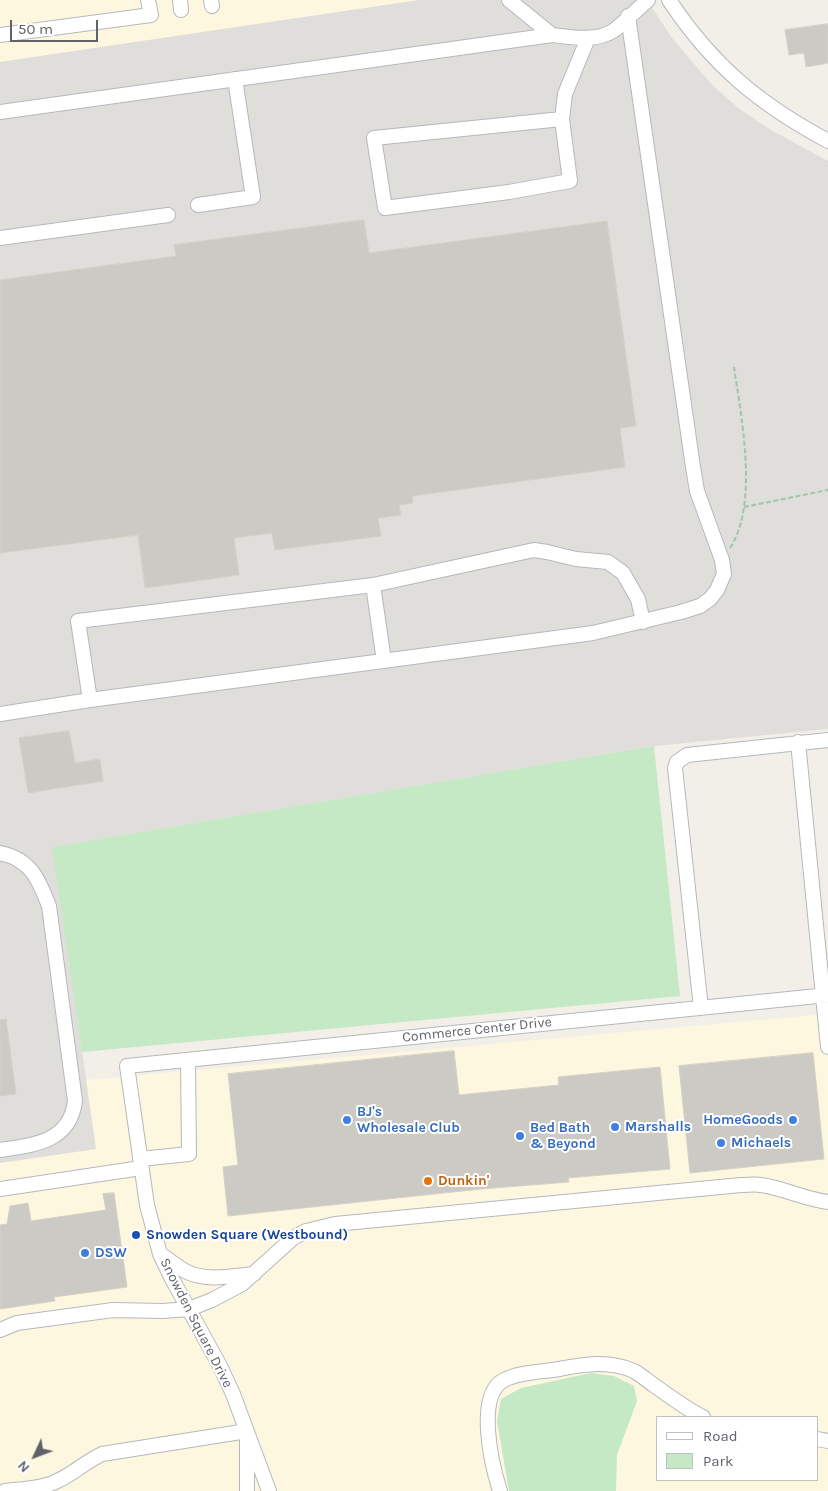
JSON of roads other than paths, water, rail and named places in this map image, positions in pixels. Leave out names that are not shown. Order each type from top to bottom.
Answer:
[{"type":"street","points":[[0,35],[150,14],[148,0]]},
{"type":"street","points":[[508,0],[552,35]]},
{"type":"street","points":[[0,112],[552,35],[588,38],[613,31],[648,0]]},
{"type":"street","points":[[668,0],[704,47],[728,72],[752,93],[780,113],[828,141]]},
{"type":"street","points":[[1,716],[90,700],[593,633],[643,622],[700,606],[710,599],[722,583],[724,574],[722,560],[703,510],[693,467],[628,16]]},
{"type":"street","points":[[562,119],[374,138],[385,208],[509,192],[570,181],[562,119],[565,94],[588,38]]},
{"type":"street","points":[[198,205],[253,197],[235,80]]},
{"type":"street","points":[[0,238],[168,215]]},
{"type":"street","points":[[90,700],[78,621],[373,585],[534,550],[576,559],[608,562],[623,573],[638,599],[643,622]]},
{"type":"street","points":[[373,585],[384,661]]},
{"type":"street","points":[[701,1008],[675,768],[677,762],[687,755],[828,740]]},
{"type":"street","points":[[798,742],[825,995],[828,1047]]},
{"type":"street","points":[[0,853],[16,858],[28,866],[37,878],[49,906],[75,1101],[74,1114],[68,1124],[58,1134],[44,1142],[0,1150]]},
{"type":"street","name":"Commerce Center Drive","points":[[127,1066],[825,995]]},
{"type":"street","points":[[0,1189],[189,1154],[188,1060]]},
{"type":"street","name":"Snowden Square Drive","points":[[127,1066],[140,1163],[153,1232],[160,1254],[233,1394],[269,1491]]},
{"type":"street","points":[[0,1330],[17,1323],[112,1310],[189,1309],[226,1293],[255,1274],[293,1238],[306,1231],[335,1224],[759,1184],[812,1200],[828,1202]]},
{"type":"street","points":[[160,1254],[185,1271],[198,1276],[211,1278],[255,1274]]},
{"type":"street","points":[[500,1491],[491,1455],[487,1407],[497,1385],[504,1380],[521,1375],[589,1363],[606,1363],[634,1372],[701,1416]]},
{"type":"street","points":[[5,1491],[55,1482],[102,1454],[246,1431]]},
{"type":"street","name":"Snowden Square Drive","points":[[246,1431],[247,1491]]},
{"type":"place","name":"BJ's Wholesale Club","points":[[347,1120]]},
{"type":"place","name":"HomeGoods","points":[[793,1120]]},
{"type":"place","name":"Marshalls","points":[[615,1127]]},
{"type":"place","name":"Bed Bath & Beyond","points":[[520,1136]]},
{"type":"place","name":"Michaels","points":[[721,1143]]},
{"type":"place","name":"Dunkin'","points":[[428,1181]]},
{"type":"place","name":"Snowden Square (Westbound)","points":[[136,1235]]},
{"type":"place","name":"DSW","points":[[85,1253]]}]
